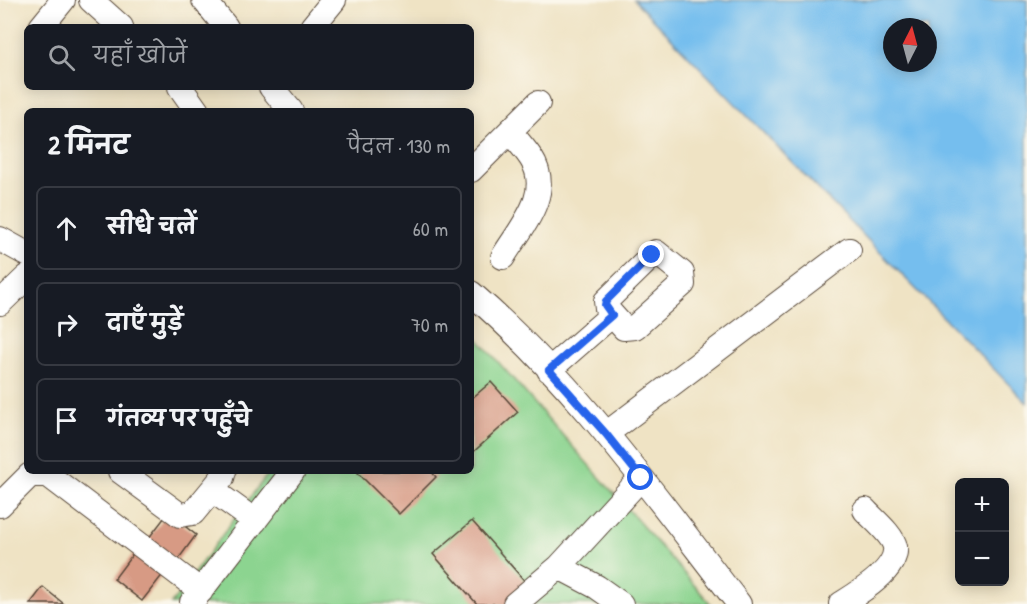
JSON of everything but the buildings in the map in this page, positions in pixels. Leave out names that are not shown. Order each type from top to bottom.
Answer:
[{"type":"street","points":[[43,24],[63,0]]},
{"type":"street","points":[[91,0],[118,24]]},
{"type":"street","points":[[204,0],[224,24]]},
{"type":"street","points":[[314,24],[334,0]]},
{"type":"street","points":[[182,90],[195,108]]},
{"type":"street","points":[[274,90],[288,108]]},
{"type":"street","points":[[474,167],[538,103]]},
{"type":"street","points":[[503,257],[534,206],[540,186],[531,158],[510,132]]},
{"type":"street","points":[[0,239],[24,252]]},
{"type":"street","points":[[606,434],[849,250]]},
{"type":"street","points":[[0,303],[24,280]]},
{"type":"street","points":[[474,296],[502,320],[606,434],[739,604]]},
{"type":"street","points":[[549,370],[612,315]]},
{"type":"street","points":[[124,474],[180,515],[187,516],[193,513],[218,480],[255,520]]},
{"type":"street","points":[[0,505],[30,475],[48,475],[195,598],[290,474]]},
{"type":"street","points":[[515,604],[559,567],[641,478]]},
{"type":"street","points":[[841,604],[870,586],[890,564],[894,554],[892,541],[865,510]]},
{"type":"street","points":[[559,567],[597,587],[621,604]]},
{"type":"green space","points":[[474,334],[711,604],[171,604],[268,474],[474,474]]},
{"type":"water","points":[[634,0],[1027,0],[1027,403]]},
{"type":"route","points":[[641,478],[606,434],[549,370],[612,315],[605,305],[606,301],[652,255]]}]
